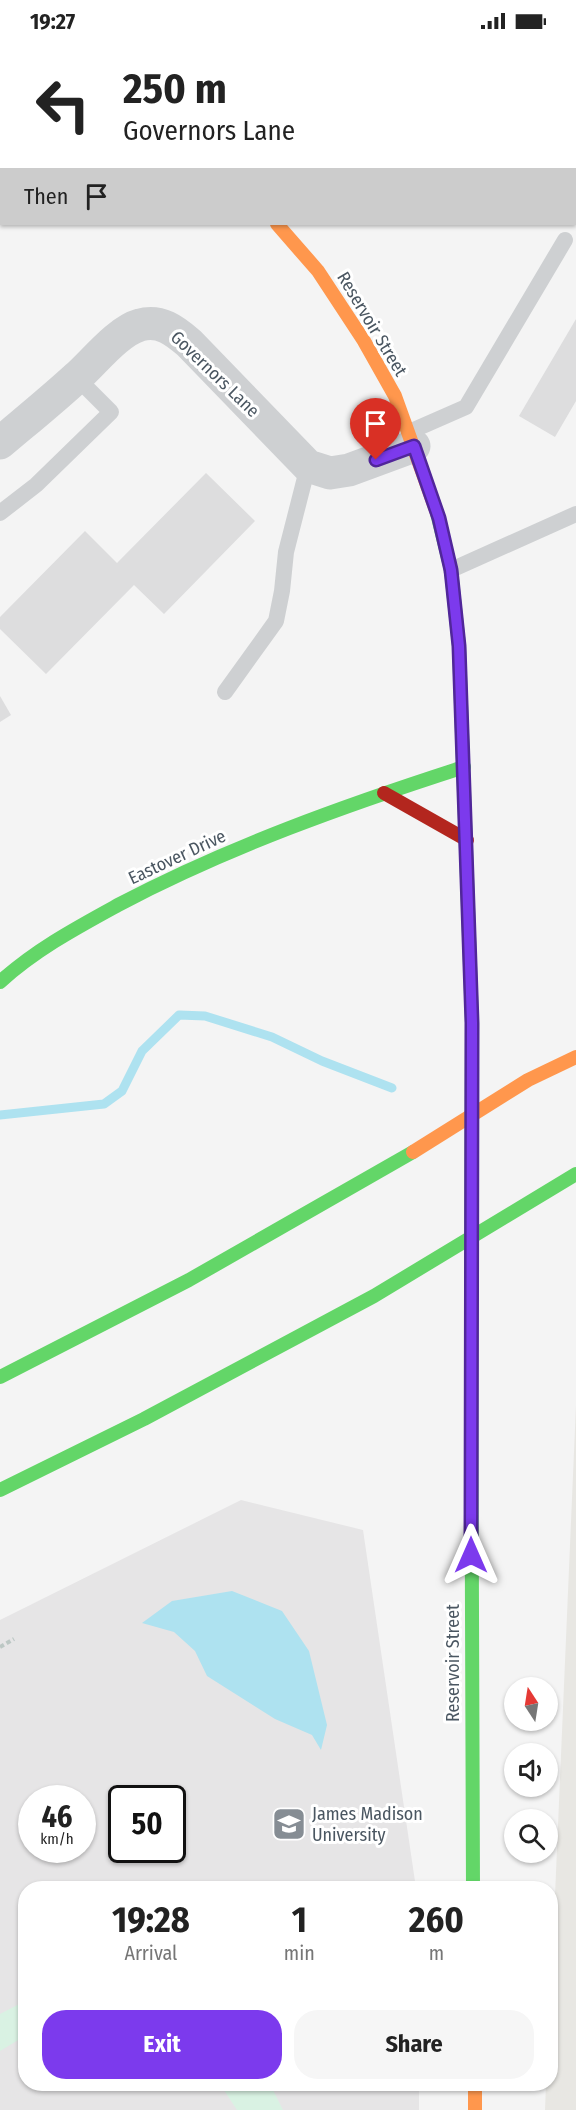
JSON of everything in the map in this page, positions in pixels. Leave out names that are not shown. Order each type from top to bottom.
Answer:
[{"type":"main road","name":"Reservoir Street","points":[[288,227],[364,341],[395,396],[439,518],[451,570],[459,646],[472,1023],[470,1413],[473,1881]]},
{"type":"main road","name":"Eastover Drive","points":[[0,982],[29,955],[132,898],[195,867],[278,831],[464,767]]},
{"type":"main road","points":[[384,793],[467,840]]},
{"type":"main road","points":[[528,1080],[560,1050]]},
{"type":"main road","points":[[0,1377],[158,1296],[270,1235],[401,1160],[528,1080],[576,1057]]},
{"type":"main road","points":[[0,1490],[144,1419],[374,1296],[576,1174]]},
{"type":"main road","points":[[475,2091],[475,2110]]},
{"type":"street","name":"Governors Lane","points":[[0,442],[77,378],[129,329],[151,323],[163,325],[174,331],[189,344],[308,466]]},
{"type":"street","points":[[308,466],[330,472],[349,470],[411,439]]},
{"type":"lane","points":[[411,439],[466,407],[565,240]]},
{"type":"lane","points":[[0,513],[36,485],[111,412],[77,378]]},
{"type":"lane","points":[[225,692],[276,621],[286,552],[308,466]]},
{"type":"lane","points":[[451,570],[576,514]]},
{"type":"path","points":[[0,1647],[14,1639]]},
{"type":"shaded area","points":[[576,1405],[576,2110],[545,2110],[546,2091],[558,2091],[558,1881],[556,1881]]},
{"type":"shaded area","name":"James Madison University","points":[[241,1500],[363,1530],[415,1881],[18,1881],[18,2091],[419,2091],[419,2110],[0,2110],[0,1620]]},
{"type":"green space","points":[[18,2005],[18,2040],[0,2051],[0,2014]]},
{"type":"green space","points":[[225,2091],[274,2091],[283,2110],[237,2110]]},
{"type":"water","points":[[232,1591],[282,1611],[309,1651],[327,1725],[321,1750],[312,1735],[275,1719],[207,1676],[195,1651],[174,1632],[142,1623],[172,1601]]},
{"type":"building","points":[[576,319],[576,401],[555,437],[519,416]]},
{"type":"building","points":[[206,473],[255,521],[164,614],[134,585],[46,674],[0,629],[0,617],[85,531],[117,563]]},
{"type":"building","points":[[0,696],[11,715],[0,722]]},
{"type":"waterway","points":[[0,1115],[104,1104],[122,1091],[142,1051],[179,1015],[205,1016],[272,1037],[322,1061],[392,1088]]},
{"type":"traffic: fast","points":[[437,513],[451,570],[459,646],[472,1023]]},
{"type":"traffic: fast","points":[[0,982],[13,970],[71,931],[202,864],[288,828],[464,767]]},
{"type":"traffic: fast","points":[[471,1336],[472,1023]]},
{"type":"traffic: fast","points":[[0,1377],[189,1280],[413,1152]]},
{"type":"traffic: fast","points":[[0,1490],[144,1419],[374,1296],[576,1174]]},
{"type":"traffic: fast","points":[[471,1336],[473,1881]]},
{"type":"traffic: slow","points":[[278,225],[318,271],[364,341],[395,396],[437,513]]},
{"type":"traffic: slow","points":[[413,1152],[528,1080],[576,1057]]},
{"type":"traffic: slow","points":[[475,2091],[475,2110]]},
{"type":"traffic: jam","points":[[384,793],[467,840]]},
{"type":"place","name":"James Madison University","points":[[289,1824]]},
{"type":"route","points":[[376,460],[414,446],[439,518],[451,570],[459,646],[472,1023],[471,1555]]}]
